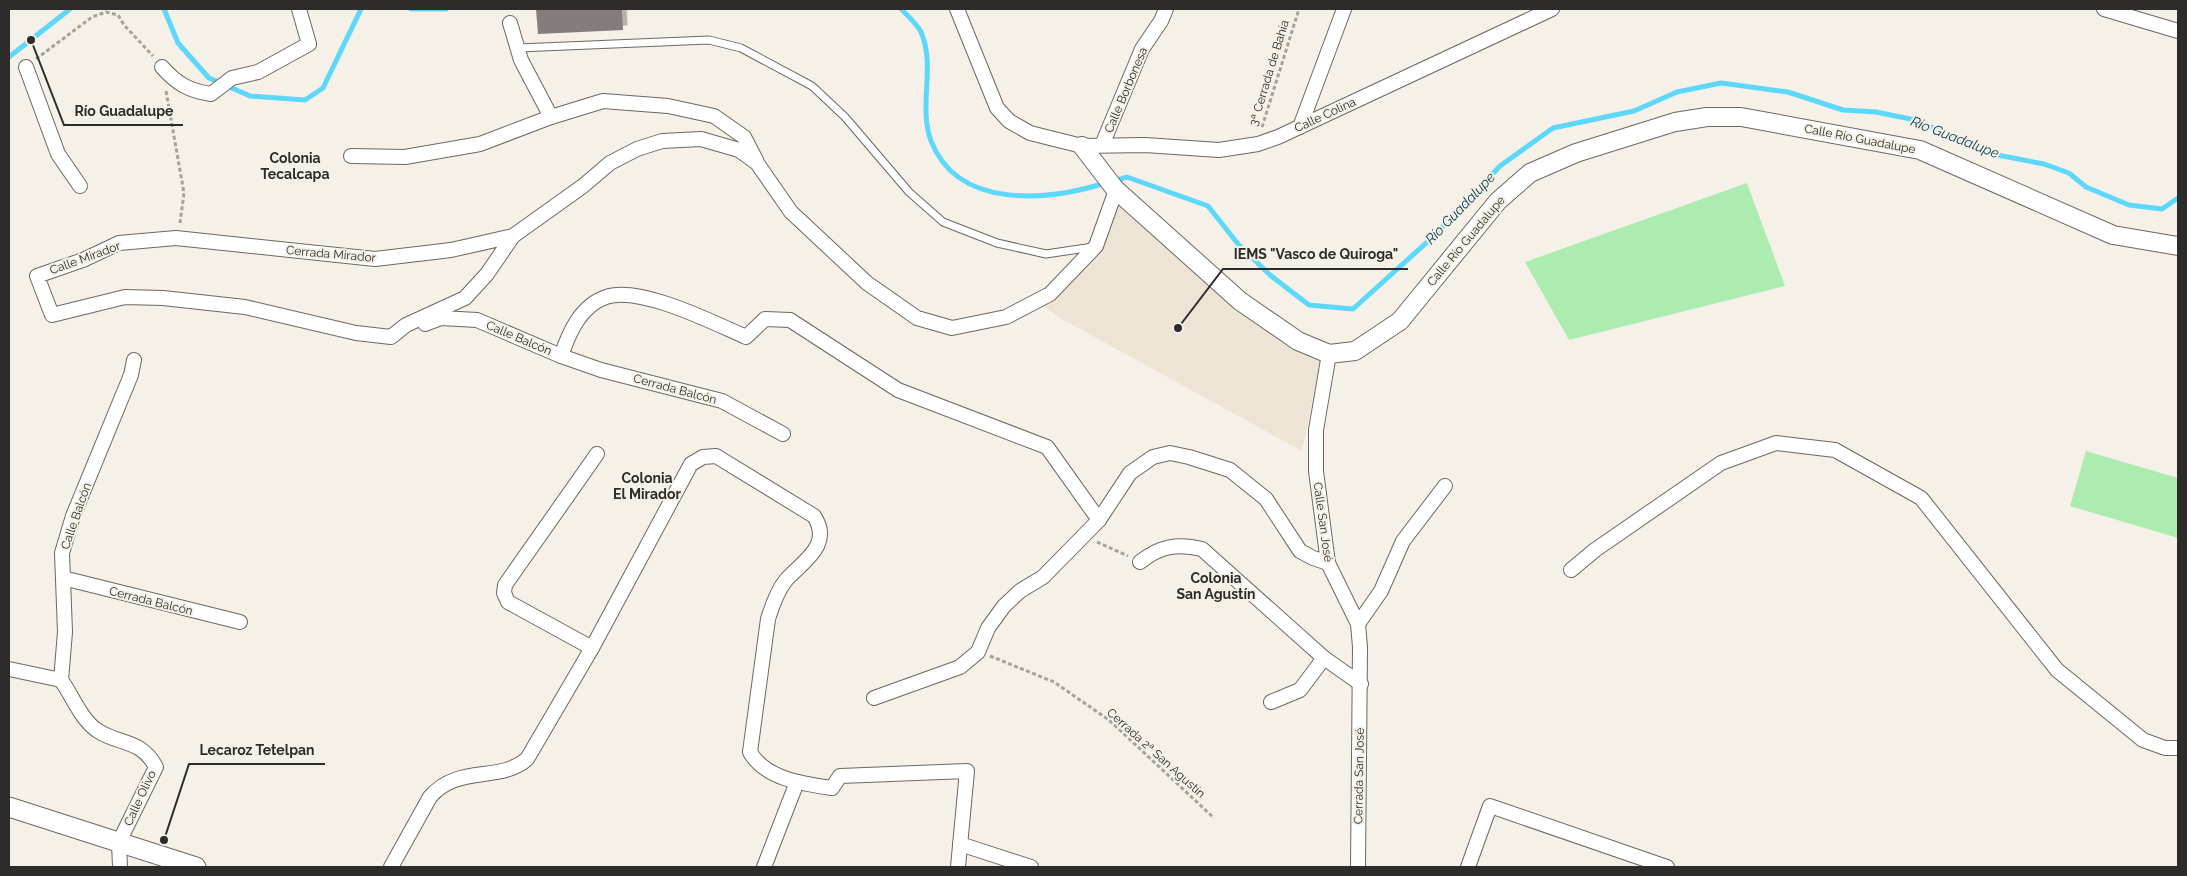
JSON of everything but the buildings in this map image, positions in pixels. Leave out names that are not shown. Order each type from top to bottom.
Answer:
[{"type":"main road","points":[[9,807],[196,867]]},
{"type":"street","points":[[162,67],[174,80],[194,92],[211,94],[232,78],[258,72],[309,44],[299,9]]},
{"type":"street","name":"Calle Borbonesa","points":[[1102,145],[1142,49],[1161,21],[1166,9]]},
{"type":"street","points":[[1300,127],[1344,9]]},
{"type":"street","name":"Calle Colina","points":[[1082,146],[1145,145],[1219,150],[1257,143],[1300,127],[1552,9]]},
{"type":"street","points":[[2104,9],[2178,31]]},
{"type":"street","points":[[959,10],[997,108],[1010,121],[1030,133],[1082,146]]},
{"type":"street","points":[[510,23],[521,60],[551,118]]},
{"type":"street","points":[[26,67],[58,154],[80,186]]},
{"type":"street","points":[[351,156],[405,157],[480,144],[551,118],[603,102],[668,106],[714,116],[744,136],[758,163],[791,212],[867,283],[917,318],[952,328],[1006,317],[1050,294],[1096,246],[1116,190]]},
{"type":"street","name":"Calle Río Guadalupe","points":[[1082,146],[1116,190],[1240,301],[1298,341],[1329,354],[1355,351],[1400,321],[1498,201],[1530,173],[1576,153],[1639,133],[1675,122],[1707,117],[1741,117],[1920,150],[2113,234],[2178,246]]},
{"type":"street","points":[[385,336],[465,298],[487,274],[514,236],[583,186],[610,163],[637,150],[662,141],[702,139],[739,150],[758,163]]},
{"type":"street","name":"Cerrada Mirador","points":[[176,238],[376,259],[451,250],[514,236]]},
{"type":"street","name":"Calle Mirador","points":[[176,238],[119,243],[83,260],[37,276],[52,315],[126,297],[163,298],[244,307],[385,336]]},
{"type":"street","points":[[561,356],[570,332],[578,319],[589,307],[607,296],[637,296],[682,308],[746,337],[765,319],[790,320],[898,390],[1047,447],[1099,520]]},
{"type":"street","name":"Calle Balcón","points":[[385,336],[441,318],[477,320],[561,356]]},
{"type":"street","name":"Calle San José","points":[[1329,354],[1316,430],[1316,470],[1328,563],[1358,624],[1361,684]]},
{"type":"street","name":"Cerrada Balcón","points":[[561,356],[601,370],[722,401],[783,434]]},
{"type":"street","name":"Calle Balcón","points":[[61,680],[65,632],[62,553],[73,516],[131,375],[134,360]]},
{"type":"street","points":[[1571,570],[1595,550],[1720,463],[1776,443],[1835,450],[1921,498],[2057,670],[2143,740],[2165,748],[2178,748]]},
{"type":"street","points":[[592,648],[508,602],[504,593],[506,585],[597,454]]},
{"type":"street","points":[[874,698],[960,667],[978,652],[988,628],[1004,606],[1020,591],[1043,577],[1099,520],[1130,473],[1152,457],[1170,454],[1189,457],[1230,470],[1266,499],[1300,551],[1312,558],[1328,563]]},
{"type":"street","points":[[391,867],[430,797],[439,787],[452,780],[513,768],[527,759],[592,648],[691,464],[703,457],[716,456],[814,516],[820,524],[821,538],[810,557],[786,581],[774,600],[768,619],[750,752],[760,766],[797,782],[832,788],[840,776],[967,771],[958,867]]},
{"type":"street","points":[[1358,624],[1382,590],[1403,540],[1445,486]]},
{"type":"street","points":[[1140,562],[1167,546],[1187,545],[1202,549],[1324,658],[1361,684]]},
{"type":"street","name":"Cerrada Balcón","points":[[62,578],[240,622]]},
{"type":"street","points":[[1271,702],[1300,690],[1324,658]]},
{"type":"street","points":[[9,669],[61,680]]},
{"type":"street","name":"Calle Olivo","points":[[61,680],[87,720],[98,731],[140,748],[150,756],[156,767],[119,842]]},
{"type":"street","name":"Cerrada San José","points":[[1358,867],[1361,684]]},
{"type":"street","points":[[764,867],[797,782]]},
{"type":"street","points":[[1468,867],[1490,806],[1667,867]]},
{"type":"street","points":[[119,842],[120,867]]},
{"type":"street","points":[[960,844],[1031,867]]},
{"type":"lane","points":[[518,48],[709,40],[742,48],[812,86],[846,117],[909,192],[943,222],[997,243],[1046,254],[1096,246]]},
{"type":"path","name":"3ª Cerrada de Bahía","points":[[1257,143],[1299,9]]},
{"type":"path","points":[[26,67],[92,17],[106,12],[118,15],[124,26],[162,67],[184,193],[176,238]]},
{"type":"path","points":[[1083,536],[1140,562]]},
{"type":"path","name":"Cerrada 2ª San Agustín","points":[[978,652],[1054,682],[1109,720],[1214,818]]},
{"type":"shaded area","points":[[1118,196],[1321,357],[1302,451],[1060,318],[1041,304],[1054,297]]},
{"type":"green space","points":[[1747,183],[1785,286],[1569,340],[1525,262]]},
{"type":"green space","points":[[2086,451],[2178,478],[2178,538],[2070,506]]},
{"type":"waterway","name":"Río Guadalupe","points":[[9,57],[70,9]]},
{"type":"waterway","name":"Río Guadalupe","points":[[164,9],[178,43],[209,78],[250,96],[305,100],[323,88],[361,9]]},
{"type":"waterway","name":"Río Guadalupe","points":[[411,9],[446,9]]},
{"type":"waterway","name":"Río Guadalupe","points":[[901,9],[919,29],[925,45],[927,58],[926,114],[927,128],[931,141],[944,163],[962,179],[983,189],[1007,195],[1032,196],[1058,194],[1105,183]]},
{"type":"waterway","name":"Río Guadalupe","points":[[1114,181],[1127,177],[1208,206],[1238,244],[1270,275],[1309,305],[1353,309],[1436,234],[1500,166],[1553,128],[1634,111],[1677,92],[1721,83],[1788,92],[1843,110],[1876,112],[1915,120],[1992,154],[2044,164],[2069,173],[2086,187],[2129,205],[2162,209],[2178,198]]},
{"type":"place","name":"Río Guadalupe","points":[[31,40]]},
{"type":"place","name":"IEMS \"Vasco de Quiroga\"","points":[[1178,328]]},
{"type":"place","name":"Lecaroz Tetelpan","points":[[164,840]]},
{"type":"district","name":"Colonia Tecalcapa","points":[[295,166]]},
{"type":"district","name":"Colonia El Mirador","points":[[647,486]]},
{"type":"district","name":"Colonia San Agustín","points":[[1216,586]]}]
